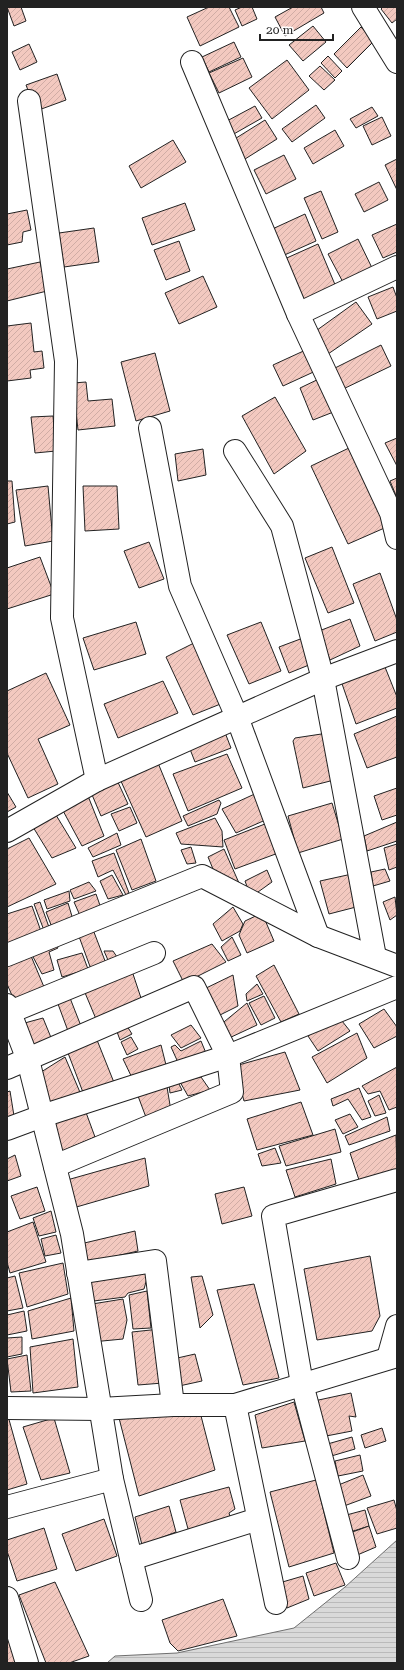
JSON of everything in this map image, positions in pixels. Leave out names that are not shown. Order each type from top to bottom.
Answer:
[{"type":"street","points":[[363,7],[397,62]]},
{"type":"street","points":[[192,62],[298,314],[391,513],[397,538]]},
{"type":"street","points":[[29,101],[66,361],[62,618],[97,780]]},
{"type":"street","points":[[298,314],[397,267]]},
{"type":"street","points":[[150,428],[180,586],[237,717],[318,936]]},
{"type":"street","points":[[234,451],[282,526],[323,679],[375,957]]},
{"type":"street","points":[[7,831],[97,780],[323,679],[397,651]]},
{"type":"street","points":[[7,956],[202,876],[318,936],[397,966]]},
{"type":"street","points":[[141,1600],[112,1479],[72,1234],[28,1060],[8,1008],[154,953]]},
{"type":"street","points":[[7,1068],[194,987],[228,1056],[232,1092],[55,1166]]},
{"type":"street","points":[[7,1129],[42,1116],[228,1056],[397,988]]},
{"type":"street","points":[[348,1558],[302,1384],[273,1216],[397,1180]]},
{"type":"street","points":[[78,1272],[155,1261],[173,1405]]},
{"type":"street","points":[[7,1407],[100,1409],[173,1405],[235,1405],[392,1357],[397,1326]]},
{"type":"street","points":[[235,1405],[276,1603]]},
{"type":"street","points":[[7,1506],[112,1479]]},
{"type":"street","points":[[131,1559],[258,1519]]},
{"type":"street","points":[[7,1598],[27,1663]]},
{"type":"shaded area","points":[[397,1540],[397,1663],[107,1663],[115,1656],[177,1653],[294,1628],[345,1587]]},
{"type":"building","points":[[7,7],[21,7],[26,21],[14,26]]},
{"type":"building","points":[[209,7],[229,7],[239,27],[200,46],[187,17]]},
{"type":"building","points":[[242,7],[252,7],[257,19],[242,26],[235,10]]},
{"type":"building","points":[[293,7],[321,7],[324,13],[285,36],[275,17]]},
{"type":"building","points":[[383,7],[397,7],[397,19],[392,23],[381,9]]},
{"type":"building","points":[[313,26],[326,42],[303,61],[289,45]]},
{"type":"building","points":[[361,27],[374,41],[347,68],[334,54]]},
{"type":"building","points":[[234,42],[241,57],[209,72],[202,57]]},
{"type":"building","points":[[29,44],[37,62],[20,70],[12,52]]},
{"type":"building","points":[[328,56],[342,71],[335,78],[321,63]]},
{"type":"building","points":[[243,58],[252,77],[219,93],[209,73]]},
{"type":"building","points":[[287,60],[309,90],[272,119],[249,88]]},
{"type":"building","points":[[320,66],[335,80],[324,90],[309,76]]},
{"type":"building","points":[[57,74],[66,100],[36,111],[26,85]]},
{"type":"building","points":[[316,105],[325,118],[292,142],[282,129]]},
{"type":"building","points":[[255,106],[262,118],[232,135],[225,122]]},
{"type":"building","points":[[372,107],[378,116],[356,128],[350,119]]},
{"type":"building","points":[[382,117],[391,136],[372,145],[363,126]]},
{"type":"building","points":[[265,120],[277,139],[245,159],[233,140]]},
{"type":"building","points":[[335,130],[344,146],[313,164],[304,148]]},
{"type":"building","points":[[173,140],[186,162],[141,188],[129,166]]},
{"type":"building","points":[[284,155],[296,179],[266,194],[254,170]]},
{"type":"building","points":[[397,159],[397,190],[385,165]]},
{"type":"building","points":[[379,182],[388,200],[364,212],[355,194]]},
{"type":"building","points":[[321,191],[338,232],[322,239],[304,198]]},
{"type":"building","points":[[185,203],[195,230],[152,245],[142,218]]},
{"type":"building","points":[[27,210],[31,230],[23,232],[22,242],[7,245],[7,214]]},
{"type":"building","points":[[305,214],[316,241],[280,257],[268,231]]},
{"type":"building","points":[[397,224],[397,252],[383,258],[372,235]]},
{"type":"building","points":[[94,228],[99,262],[64,267],[59,233]]},
{"type":"building","points":[[358,239],[374,272],[345,286],[328,254]]},
{"type":"building","points":[[179,241],[190,271],[166,280],[154,250]]},
{"type":"building","points":[[318,244],[336,287],[298,304],[280,261]]},
{"type":"building","points":[[40,262],[47,291],[7,301],[7,269]]},
{"type":"building","points":[[203,276],[217,307],[179,324],[165,293]]},
{"type":"building","points":[[393,287],[397,298],[397,311],[377,319],[368,297]]},
{"type":"building","points":[[356,302],[372,324],[328,354],[313,333]]},
{"type":"building","points":[[31,323],[34,352],[42,351],[44,368],[30,370],[31,378],[7,381],[7,326]]},
{"type":"building","points":[[381,345],[391,366],[339,391],[329,371]]},
{"type":"building","points":[[310,348],[320,369],[283,386],[273,365]]},
{"type":"building","points":[[155,353],[170,411],[136,421],[121,362]]},
{"type":"building","points":[[323,377],[336,411],[313,420],[300,388]]},
{"type":"building","points":[[86,382],[88,401],[112,399],[115,426],[78,430],[73,383]]},
{"type":"building","points":[[275,397],[306,451],[274,474],[242,416]]},
{"type":"building","points":[[53,416],[56,451],[35,453],[31,417]]},
{"type":"building","points":[[397,438],[397,466],[385,443]]},
{"type":"building","points":[[349,448],[389,526],[348,544],[311,466]]},
{"type":"building","points":[[203,449],[206,475],[178,481],[175,454]]},
{"type":"building","points":[[397,478],[397,498],[390,481]]},
{"type":"building","points":[[7,481],[12,481],[15,522],[7,524]]},
{"type":"building","points":[[48,486],[53,541],[25,546],[16,490]]},
{"type":"building","points":[[83,486],[117,486],[119,529],[85,531]]},
{"type":"building","points":[[149,542],[164,579],[139,588],[124,551]]},
{"type":"building","points":[[332,547],[354,603],[328,613],[305,558]]},
{"type":"building","points":[[40,557],[54,594],[7,609],[7,568]]},
{"type":"building","points":[[380,573],[397,620],[397,632],[375,641],[353,584]]},
{"type":"building","points":[[350,619],[360,646],[330,660],[319,631]]},
{"type":"building","points":[[136,622],[146,654],[94,670],[83,638]]},
{"type":"building","points":[[261,622],[281,671],[249,684],[227,635]]},
{"type":"building","points":[[303,638],[314,663],[289,673],[279,647]]},
{"type":"building","points":[[194,643],[223,703],[193,715],[166,657]]},
{"type":"building","points":[[383,662],[397,697],[397,708],[356,724],[340,678]]},
{"type":"building","points":[[46,673],[70,725],[38,739],[58,784],[28,798],[7,753],[7,691]]},
{"type":"building","points":[[163,681],[178,713],[118,738],[104,704]]},
{"type":"building","points":[[397,716],[397,757],[367,768],[354,734]]},
{"type":"building","points":[[224,730],[231,748],[195,762],[188,744]]},
{"type":"building","points":[[328,733],[338,779],[303,788],[293,741],[295,738]]},
{"type":"building","points":[[227,754],[242,788],[188,811],[173,774]]},
{"type":"building","points":[[158,763],[182,821],[146,837],[120,779]]},
{"type":"building","points":[[116,778],[128,804],[101,816],[90,790]]},
{"type":"building","points":[[397,788],[397,815],[382,820],[374,796]]},
{"type":"building","points":[[7,792],[16,807],[7,812]]},
{"type":"building","points":[[259,792],[270,818],[236,833],[222,809]]},
{"type":"building","points":[[88,796],[104,836],[82,846],[61,807]]},
{"type":"building","points":[[219,800],[221,803],[217,814],[188,826],[183,816]]},
{"type":"building","points":[[332,803],[343,839],[298,853],[288,816]]},
{"type":"building","points":[[130,807],[137,823],[119,831],[111,814]]},
{"type":"building","points":[[56,815],[76,848],[52,858],[33,827]]},
{"type":"building","points":[[215,818],[222,831],[223,847],[181,844],[176,833]]},
{"type":"building","points":[[270,822],[281,852],[235,869],[224,840]]},
{"type":"building","points":[[397,822],[397,841],[367,851],[364,836]]},
{"type":"building","points":[[117,833],[121,845],[93,857],[88,848]]},
{"type":"building","points":[[29,838],[56,884],[7,907],[7,849]]},
{"type":"building","points":[[141,839],[156,881],[132,890],[116,850]]},
{"type":"building","points":[[397,844],[397,867],[389,870],[384,848]]},
{"type":"building","points":[[191,847],[196,863],[187,864],[181,850]]},
{"type":"building","points":[[224,849],[239,883],[218,881],[208,857]]},
{"type":"building","points":[[114,853],[129,893],[126,895],[113,870],[98,877],[92,861]]},
{"type":"building","points":[[385,869],[390,881],[373,886],[371,872]]},
{"type":"building","points":[[267,870],[272,882],[251,897],[245,881]]},
{"type":"building","points":[[352,874],[360,906],[329,914],[320,881]]},
{"type":"building","points":[[112,875],[123,895],[108,899],[100,881]]},
{"type":"building","points":[[89,882],[96,891],[74,899],[70,890]]},
{"type":"building","points":[[69,891],[70,901],[47,909],[44,900]]},
{"type":"building","points":[[96,894],[102,911],[82,920],[74,902]]},
{"type":"building","points":[[395,897],[397,915],[390,920],[383,902]]},
{"type":"building","points":[[40,902],[50,930],[45,933],[34,904]]},
{"type":"building","points":[[68,903],[74,923],[53,930],[46,912]]},
{"type":"building","points":[[32,906],[43,937],[7,950],[7,914]]},
{"type":"building","points":[[233,907],[243,924],[240,931],[222,941],[213,924]]},
{"type":"building","points":[[262,913],[274,941],[247,953],[239,935],[245,921]]},
{"type":"building","points":[[92,927],[107,966],[92,972],[77,931]]},
{"type":"building","points":[[232,937],[241,955],[228,961],[221,947]]},
{"type":"building","points":[[53,939],[58,948],[49,952],[54,970],[42,974],[31,953]]},
{"type":"building","points":[[212,944],[226,962],[184,983],[173,961]]},
{"type":"building","points":[[104,951],[113,951],[121,963],[111,967]]},
{"type":"building","points":[[82,953],[88,969],[62,977],[57,960]]},
{"type":"building","points":[[31,956],[44,987],[14,1000],[7,984],[7,965]]},
{"type":"building","points":[[274,965],[299,1014],[281,1022],[256,976]]},
{"type":"building","points":[[131,968],[141,998],[96,1019],[83,988]]},
{"type":"building","points":[[233,975],[238,1006],[214,1018],[200,991]]},
{"type":"building","points":[[257,984],[263,994],[247,1001],[246,994]]},
{"type":"building","points":[[264,996],[275,1018],[261,1025],[249,1003]]},
{"type":"building","points":[[70,998],[81,1026],[68,1031],[58,1004]]},
{"type":"building","points":[[247,1003],[257,1025],[227,1039],[219,1026]]},
{"type":"building","points":[[384,1009],[397,1027],[397,1036],[374,1048],[359,1024]]},
{"type":"building","points":[[338,1016],[350,1031],[318,1051],[308,1036]]},
{"type":"building","points":[[43,1018],[52,1040],[34,1047],[21,1024]]},
{"type":"building","points":[[191,1025],[201,1038],[181,1048],[171,1035]]},
{"type":"building","points":[[127,1026],[132,1034],[120,1040],[116,1029]]},
{"type":"building","points":[[357,1033],[367,1058],[327,1083],[312,1057]]},
{"type":"building","points":[[131,1037],[138,1049],[127,1055],[121,1042]]},
{"type":"building","points":[[97,1040],[115,1085],[84,1095],[68,1053]]},
{"type":"building","points":[[201,1041],[208,1058],[181,1069],[171,1047],[175,1045],[181,1051]]},
{"type":"building","points":[[161,1045],[168,1073],[134,1082],[123,1059]]},
{"type":"building","points":[[285,1052],[300,1090],[244,1101],[235,1066]]},
{"type":"building","points":[[65,1057],[82,1097],[50,1107],[38,1074]]},
{"type":"building","points":[[397,1067],[397,1107],[389,1110],[380,1091],[368,1094],[362,1086]]},
{"type":"building","points":[[201,1077],[210,1090],[188,1096],[180,1082]]},
{"type":"building","points":[[178,1082],[182,1090],[170,1093],[169,1085]]},
{"type":"building","points":[[167,1087],[171,1111],[147,1120],[138,1096]]},
{"type":"building","points":[[359,1088],[371,1117],[362,1120],[348,1099],[333,1106],[331,1099]]},
{"type":"building","points":[[10,1091],[14,1116],[7,1117],[7,1092]]},
{"type":"building","points":[[379,1095],[386,1113],[375,1116],[368,1101]]},
{"type":"building","points":[[301,1102],[313,1135],[257,1150],[247,1119]]},
{"type":"building","points":[[84,1107],[95,1137],[60,1152],[48,1122]]},
{"type":"building","points":[[350,1114],[358,1127],[343,1134],[335,1120]]},
{"type":"building","points":[[387,1117],[390,1131],[349,1145],[345,1136]]},
{"type":"building","points":[[335,1129],[341,1152],[286,1166],[279,1146]]},
{"type":"building","points":[[396,1135],[397,1171],[360,1183],[350,1153]]},
{"type":"building","points":[[275,1148],[281,1163],[262,1166],[258,1154]]},
{"type":"building","points":[[15,1155],[21,1176],[7,1181],[7,1159]]},
{"type":"building","points":[[145,1158],[149,1186],[73,1208],[67,1180]]},
{"type":"building","points":[[331,1159],[336,1184],[295,1197],[286,1170]]},
{"type":"building","points":[[37,1187],[45,1211],[20,1219],[11,1196]]},
{"type":"building","points":[[244,1187],[252,1216],[222,1224],[215,1194]]},
{"type":"building","points":[[51,1211],[56,1232],[39,1236],[33,1218]]},
{"type":"building","points":[[33,1222],[46,1262],[10,1273],[7,1262],[7,1232]]},
{"type":"building","points":[[135,1231],[138,1251],[81,1264],[76,1245]]},
{"type":"building","points":[[56,1235],[61,1253],[45,1256],[41,1239]]},
{"type":"building","points":[[370,1256],[380,1316],[372,1331],[317,1340],[304,1269]]},
{"type":"building","points":[[63,1263],[68,1294],[27,1307],[19,1273]]},
{"type":"building","points":[[151,1264],[144,1289],[128,1293],[125,1297],[86,1302],[81,1275]]},
{"type":"building","points":[[15,1276],[23,1308],[7,1311],[7,1278]]},
{"type":"building","points":[[202,1276],[213,1315],[200,1328],[191,1277]]},
{"type":"building","points":[[254,1284],[279,1378],[243,1385],[217,1290]]},
{"type":"building","points":[[147,1291],[151,1328],[133,1329],[129,1295]]},
{"type":"building","points":[[71,1298],[74,1331],[32,1339],[28,1311]]},
{"type":"building","points":[[123,1299],[127,1320],[123,1339],[92,1342],[86,1305]]},
{"type":"building","points":[[24,1311],[27,1331],[7,1335],[7,1315]]},
{"type":"building","points":[[160,1329],[163,1383],[138,1385],[132,1332]]},
{"type":"building","points":[[22,1337],[22,1354],[7,1357],[7,1338]]},
{"type":"building","points":[[73,1339],[78,1387],[33,1393],[30,1347]]},
{"type":"building","points":[[195,1354],[202,1381],[179,1386],[173,1359]]},
{"type":"building","points":[[27,1355],[31,1391],[11,1392],[7,1359]]},
{"type":"building","points":[[351,1393],[356,1417],[349,1416],[352,1431],[321,1437],[314,1401]]},
{"type":"building","points":[[294,1402],[305,1441],[262,1448],[255,1415]]},
{"type":"building","points":[[200,1412],[215,1470],[139,1496],[119,1418]]},
{"type":"building","points":[[7,1416],[27,1484],[7,1490]]},
{"type":"building","points":[[54,1418],[70,1473],[41,1480],[23,1427]]},
{"type":"building","points":[[382,1428],[386,1441],[365,1448],[361,1435]]},
{"type":"building","points":[[352,1437],[355,1449],[328,1457],[324,1445]]},
{"type":"building","points":[[360,1455],[363,1471],[338,1476],[335,1461]]},
{"type":"building","points":[[363,1475],[371,1496],[344,1506],[336,1486]]},
{"type":"building","points":[[316,1480],[334,1553],[289,1567],[270,1492]]},
{"type":"building","points":[[229,1487],[235,1509],[229,1513],[232,1524],[190,1536],[180,1500]]},
{"type":"building","points":[[394,1500],[397,1511],[397,1528],[377,1534],[367,1508]]},
{"type":"building","points":[[169,1506],[176,1532],[142,1545],[135,1517]]},
{"type":"building","points":[[365,1510],[369,1526],[344,1534],[339,1517]]},
{"type":"building","points":[[104,1519],[117,1556],[76,1571],[62,1534]]},
{"type":"building","points":[[369,1526],[376,1547],[355,1556],[347,1534]]},
{"type":"building","points":[[44,1528],[57,1569],[17,1581],[7,1551],[7,1540]]},
{"type":"building","points":[[336,1563],[345,1585],[314,1596],[306,1573]]},
{"type":"building","points":[[303,1576],[309,1599],[287,1608],[279,1583]]},
{"type":"building","points":[[55,1582],[89,1656],[69,1663],[46,1663],[19,1595]]},
{"type":"building","points":[[223,1599],[237,1636],[178,1651],[170,1643],[162,1620]]},
{"type":"building","points":[[7,1630],[20,1663],[7,1663]]}]
